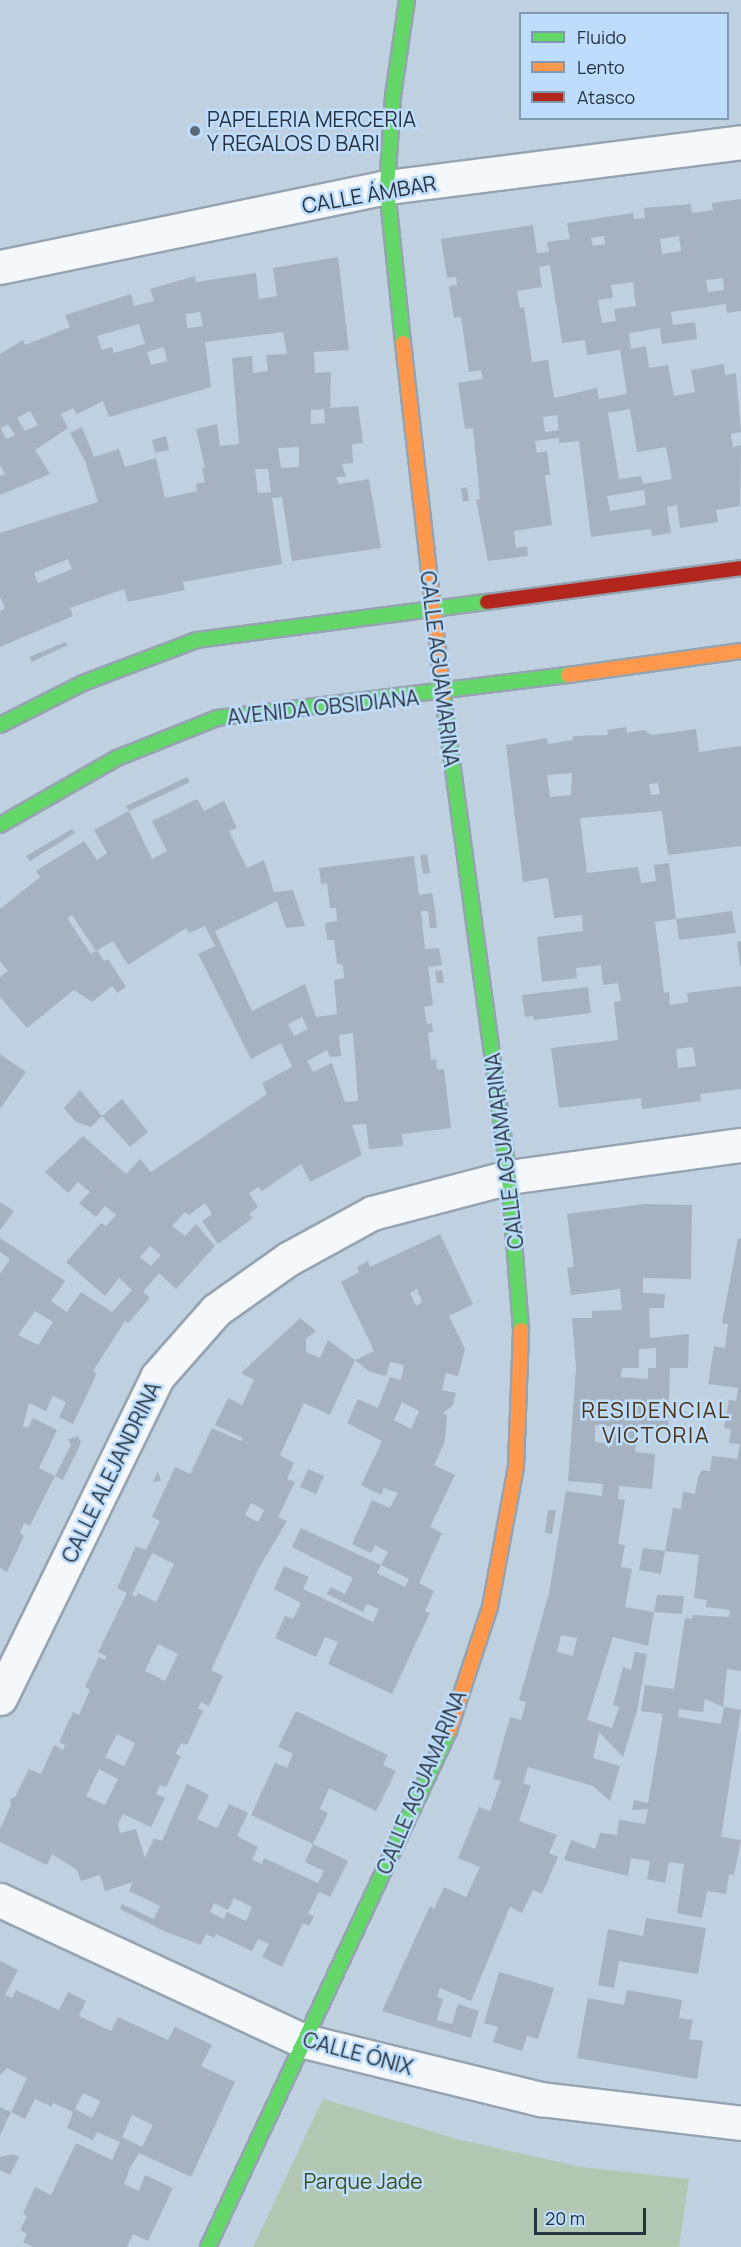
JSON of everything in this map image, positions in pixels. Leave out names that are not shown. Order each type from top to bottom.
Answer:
[{"type":"street","name":"CALLE AGUAMARINA","points":[[208,2247],[448,1733],[490,1607],[516,1467],[522,1311],[509,1177],[431,610],[387,187],[393,96],[407,0]]},
{"type":"street","name":"CALLE ÁMBAR","points":[[6,269],[387,187],[741,142]]},
{"type":"street","points":[[0,725],[83,683],[197,640],[741,568]]},
{"type":"street","name":"AVENIDA OBSIDIANA","points":[[0,825],[117,758],[217,718],[442,693],[741,651]]},
{"type":"street","name":"CALLE ALEJANDRINA","points":[[0,1698],[157,1377],[216,1310],[288,1259],[372,1213],[509,1177],[741,1145]]},
{"type":"street","name":"CALLE ÓNIX","points":[[0,1900],[304,2042],[541,2099],[741,2123]]},
{"type":"green space","name":"Parque Jade","points":[[323,2099],[457,2139],[581,2167],[689,2179],[679,2247],[253,2247]]},
{"type":"building","points":[[741,199],[741,311],[727,313],[726,304],[671,312],[673,325],[695,322],[697,339],[662,344],[660,328],[629,333],[631,349],[646,346],[649,368],[668,365],[674,396],[695,392],[691,370],[724,364],[725,375],[736,373],[741,432],[731,434],[733,447],[741,445],[740,506],[716,510],[718,522],[680,528],[677,505],[667,507],[671,533],[652,536],[651,529],[591,537],[579,441],[559,443],[559,438],[535,441],[537,453],[547,451],[550,475],[545,475],[552,525],[514,531],[516,548],[527,546],[528,556],[488,561],[476,499],[480,499],[473,428],[465,429],[458,383],[483,379],[481,370],[469,372],[461,317],[454,318],[449,286],[457,285],[456,277],[447,278],[441,239],[533,225],[537,253],[549,252],[547,242],[570,239],[567,223],[633,213],[634,219],[645,218],[644,208],[691,204],[692,213],[713,210],[712,203]],"holes":[[[604,236],[605,244],[593,246],[591,238]],[[679,236],[681,251],[662,254],[660,239]],[[550,265],[562,343],[585,340],[587,355],[620,350],[627,394],[599,399],[597,388],[554,398],[548,360],[532,362],[524,307],[520,308],[517,291],[542,287],[539,267]],[[723,278],[724,290],[708,292],[706,280]],[[633,282],[636,306],[614,309],[616,321],[602,323],[598,300],[613,298],[611,285]],[[630,409],[637,452],[666,447],[672,479],[643,484],[641,476],[619,479],[608,413]],[[557,415],[559,430],[545,432],[543,417]],[[644,490],[646,505],[610,511],[607,496]]]},
{"type":"building","points":[[338,257],[349,350],[314,352],[315,373],[331,372],[330,408],[358,406],[363,443],[352,444],[353,463],[342,464],[346,477],[336,477],[339,484],[369,479],[381,548],[292,561],[282,497],[272,498],[282,564],[183,582],[185,590],[128,602],[124,589],[70,608],[73,616],[0,647],[0,611],[5,608],[0,597],[0,533],[98,502],[85,461],[70,433],[82,427],[94,457],[119,449],[125,467],[156,458],[165,498],[197,491],[196,484],[205,482],[202,468],[205,468],[196,429],[217,424],[220,446],[239,444],[232,358],[252,356],[253,373],[268,371],[266,355],[287,354],[283,332],[205,342],[211,387],[109,417],[103,401],[77,414],[73,408],[61,414],[68,428],[35,450],[50,474],[0,495],[0,476],[5,474],[0,466],[0,354],[23,340],[25,345],[70,327],[65,315],[131,294],[134,306],[154,301],[150,289],[195,276],[196,282],[256,273],[259,299],[277,296],[273,268]],"holes":[[[200,312],[203,326],[187,328],[186,314]],[[139,324],[145,344],[114,353],[112,347],[102,350],[97,336]],[[164,347],[167,361],[151,365],[147,352]],[[324,409],[325,423],[311,424],[311,410]],[[30,411],[38,425],[25,431],[17,418]],[[8,424],[15,435],[6,439],[1,428]],[[299,447],[299,467],[281,468],[278,448]],[[255,469],[268,469],[271,492],[258,493]],[[68,559],[72,569],[38,583],[34,573]]]},
{"type":"building","points":[[166,436],[169,450],[155,453],[152,440]]},
{"type":"building","points":[[467,487],[469,501],[463,501],[461,489]]},
{"type":"building","points":[[65,642],[68,645],[32,662],[29,657]]},
{"type":"building","points":[[626,727],[627,733],[644,730],[652,735],[696,729],[699,752],[741,746],[741,846],[668,855],[662,811],[580,818],[587,873],[638,867],[641,883],[656,881],[654,865],[669,863],[676,919],[655,922],[664,993],[669,992],[670,1005],[688,1002],[687,993],[741,986],[741,1089],[700,1094],[701,1101],[642,1109],[641,1098],[559,1108],[551,1048],[618,1040],[614,1002],[621,1001],[618,983],[603,985],[601,965],[576,968],[577,978],[542,982],[537,937],[583,931],[582,915],[554,918],[548,878],[523,882],[506,745],[547,738],[548,744],[573,740],[573,736],[608,735],[607,730]],"holes":[[[572,773],[571,795],[550,797],[547,775]],[[658,783],[660,794],[651,795],[649,784]],[[693,1047],[696,1066],[678,1068],[676,1049]]]},
{"type":"building","points":[[187,777],[190,782],[129,811],[126,806]]},
{"type":"building","points":[[197,799],[204,811],[224,801],[237,828],[229,831],[247,868],[264,860],[274,892],[293,890],[305,926],[286,928],[277,901],[215,931],[252,1011],[305,984],[316,1017],[337,1014],[334,980],[344,978],[343,965],[337,964],[334,940],[327,940],[325,923],[337,921],[336,908],[330,908],[327,883],[321,884],[319,868],[414,856],[419,895],[432,893],[435,910],[437,928],[430,928],[428,911],[421,911],[425,949],[439,948],[442,965],[428,967],[433,1005],[424,1007],[427,1024],[432,1023],[433,1032],[428,1033],[431,1060],[436,1059],[437,1070],[444,1069],[451,1128],[402,1134],[403,1146],[369,1149],[366,1124],[352,1125],[362,1155],[310,1182],[301,1164],[262,1191],[258,1187],[249,1193],[258,1207],[249,1214],[253,1218],[218,1244],[202,1221],[212,1214],[205,1203],[189,1215],[185,1212],[172,1226],[185,1236],[196,1224],[215,1246],[176,1289],[159,1273],[143,1292],[150,1298],[128,1323],[125,1321],[93,1371],[97,1373],[73,1424],[59,1417],[66,1402],[53,1396],[46,1411],[29,1403],[23,1426],[28,1428],[33,1418],[57,1430],[39,1468],[55,1476],[30,1526],[24,1523],[20,1533],[24,1536],[7,1572],[0,1568],[0,1274],[10,1259],[0,1252],[0,1238],[65,1281],[51,1301],[67,1312],[81,1292],[112,1312],[132,1290],[119,1278],[105,1296],[66,1262],[101,1223],[106,1226],[116,1215],[105,1206],[96,1217],[79,1203],[90,1192],[78,1182],[68,1193],[45,1172],[83,1136],[126,1174],[140,1159],[151,1172],[267,1094],[262,1083],[292,1067],[281,1043],[251,1059],[198,954],[215,946],[205,926],[189,933],[186,928],[128,965],[113,941],[97,950],[104,961],[108,959],[126,987],[117,993],[112,986],[92,1002],[74,990],[27,1028],[0,997],[0,977],[8,971],[0,961],[0,909],[40,877],[36,871],[84,841],[97,860],[107,853],[94,830],[129,811],[152,859],[167,851],[152,821]],"holes":[[[72,915],[96,951],[91,954],[67,918]],[[302,1017],[308,1029],[294,1036],[288,1024]],[[353,1033],[358,1101],[345,1102],[332,1063],[313,1072],[307,1061],[327,1050],[330,1057],[341,1056],[339,1035]],[[150,1246],[161,1255],[151,1266],[140,1257]],[[35,1311],[53,1322],[38,1345],[18,1335]]]},
{"type":"building","points":[[72,829],[75,833],[30,861],[26,856]]},
{"type":"building","points":[[427,854],[430,873],[423,874],[420,855]]},
{"type":"building","points":[[732,911],[736,933],[679,940],[676,919]]},
{"type":"building","points":[[741,941],[741,966],[740,966],[737,942]]},
{"type":"building","points":[[442,970],[444,983],[437,983],[435,971]]},
{"type":"building","points":[[588,987],[591,1013],[534,1020],[533,1016],[525,1017],[522,995]]},
{"type":"building","points":[[0,1054],[26,1072],[0,1109]]},
{"type":"building","points":[[80,1090],[102,1116],[91,1127],[76,1122],[64,1108]]},
{"type":"building","points":[[122,1099],[148,1132],[130,1147],[102,1116]]},
{"type":"building","points":[[0,1202],[14,1211],[0,1230]]},
{"type":"building","points":[[645,1204],[692,1205],[691,1279],[643,1278],[643,1293],[665,1294],[664,1308],[649,1308],[650,1338],[689,1334],[688,1368],[670,1368],[668,1429],[638,1428],[635,1452],[655,1454],[652,1489],[619,1486],[618,1499],[625,1500],[618,1544],[625,1545],[621,1567],[632,1569],[625,1607],[654,1612],[648,1646],[613,1637],[587,1720],[612,1728],[619,1707],[613,1705],[623,1667],[631,1670],[635,1652],[647,1654],[637,1711],[623,1757],[599,1732],[593,1758],[620,1766],[610,1801],[593,1786],[528,1767],[523,1783],[531,1786],[519,1821],[557,1835],[549,1853],[558,1857],[542,1894],[533,1890],[522,1913],[510,1907],[471,2001],[440,1988],[437,1997],[443,1999],[437,2020],[452,2024],[458,2004],[479,2011],[471,2038],[382,2011],[430,1906],[434,1909],[444,1887],[466,1897],[480,1867],[458,1858],[479,1807],[490,1811],[501,1781],[493,1779],[510,1717],[521,1720],[526,1702],[519,1700],[549,1593],[566,1491],[602,1496],[603,1484],[568,1481],[576,1368],[572,1318],[592,1318],[592,1311],[622,1310],[620,1289],[571,1295],[567,1268],[574,1267],[567,1214]],"holes":[[[656,1348],[656,1368],[648,1368],[648,1379],[621,1377],[622,1368],[639,1368],[639,1349]],[[595,1425],[614,1427],[612,1444],[595,1442]],[[561,1635],[577,1638],[573,1656],[557,1652]]]},
{"type":"building","points":[[440,1234],[473,1304],[449,1316],[465,1349],[458,1376],[446,1373],[442,1390],[456,1393],[453,1405],[443,1413],[447,1415],[445,1441],[434,1465],[455,1475],[430,1527],[442,1533],[419,1583],[434,1591],[425,1611],[430,1613],[392,1694],[328,1664],[338,1642],[325,1637],[316,1657],[275,1638],[285,1616],[293,1619],[301,1603],[274,1589],[284,1566],[309,1577],[303,1589],[373,1622],[379,1609],[367,1604],[363,1612],[327,1594],[331,1587],[345,1594],[353,1578],[292,1547],[301,1528],[381,1565],[388,1552],[375,1545],[371,1553],[352,1544],[372,1500],[390,1508],[398,1493],[384,1488],[381,1495],[361,1485],[382,1441],[347,1423],[358,1399],[378,1408],[390,1377],[401,1380],[404,1365],[390,1362],[386,1376],[370,1372],[355,1360],[374,1351],[341,1282],[359,1272],[357,1267],[368,1261],[370,1267]],"holes":[[[417,1289],[422,1302],[416,1306],[410,1293]],[[402,1402],[419,1411],[411,1429],[394,1420]],[[381,1565],[409,1579],[405,1587],[377,1573]]]},
{"type":"building","points":[[738,1238],[741,1239],[741,1671],[727,1669],[723,1707],[705,1699],[703,1712],[679,1709],[678,1717],[721,1724],[724,1707],[741,1710],[721,1837],[741,1840],[734,1875],[729,1874],[726,1894],[707,1891],[702,1918],[677,1913],[684,1864],[669,1862],[665,1883],[647,1879],[650,1861],[631,1858],[628,1876],[564,1860],[571,1840],[595,1849],[600,1833],[617,1835],[619,1820],[645,1824],[648,1809],[632,1810],[634,1800],[648,1803],[663,1714],[641,1711],[645,1685],[674,1689],[685,1618],[692,1619],[693,1615],[729,1617],[730,1610],[706,1607],[707,1600],[694,1598],[699,1555],[665,1551],[673,1508],[681,1509],[683,1492],[695,1494],[698,1477],[702,1470],[710,1471],[712,1456],[737,1459],[740,1444],[729,1443],[731,1429],[724,1428],[729,1400],[736,1401],[738,1388],[708,1384],[714,1346],[725,1348],[728,1324],[722,1323]]},
{"type":"building","points":[[300,1318],[316,1331],[306,1339],[306,1352],[320,1358],[328,1340],[355,1360],[330,1415],[304,1403],[280,1455],[294,1463],[287,1479],[295,1482],[278,1517],[287,1521],[259,1568],[211,1670],[223,1676],[209,1706],[201,1702],[198,1708],[203,1711],[187,1745],[182,1743],[178,1748],[176,1754],[181,1756],[166,1787],[160,1785],[156,1794],[165,1798],[151,1827],[123,1814],[118,1824],[120,1833],[136,1829],[145,1858],[154,1838],[162,1841],[187,1784],[209,1795],[197,1819],[217,1828],[229,1804],[248,1813],[237,1836],[258,1847],[252,1860],[262,1864],[264,1858],[318,1883],[324,1871],[305,1862],[313,1844],[348,1861],[330,1897],[319,1892],[308,1914],[314,1916],[309,1926],[303,1923],[282,1967],[262,1957],[269,1944],[258,1939],[252,1951],[216,1934],[214,1938],[206,1934],[201,1945],[166,1932],[120,1909],[122,1904],[154,1919],[160,1906],[129,1891],[133,1882],[105,1891],[100,1875],[81,1881],[77,1870],[52,1854],[47,1865],[0,1842],[0,1829],[11,1805],[10,1799],[15,1797],[29,1769],[41,1774],[54,1745],[63,1750],[65,1745],[59,1742],[73,1712],[79,1715],[90,1690],[85,1687],[99,1657],[105,1660],[106,1656],[98,1652],[127,1593],[117,1588],[136,1546],[146,1550],[160,1521],[152,1517],[175,1467],[190,1474],[212,1428],[241,1441],[243,1438],[215,1425],[228,1398],[242,1405],[254,1380],[241,1373]],"holes":[[[251,1503],[264,1510],[258,1522],[245,1515]],[[152,1553],[174,1564],[156,1602],[138,1593],[136,1597],[132,1595]],[[158,1644],[178,1654],[165,1681],[145,1671]],[[117,1734],[135,1743],[124,1766],[105,1757]],[[99,1769],[118,1779],[105,1805],[86,1796]],[[234,1898],[252,1907],[246,1921],[227,1912],[224,1919],[210,1912],[214,1903],[228,1910]]]},
{"type":"building","points":[[78,1436],[81,1443],[63,1480],[55,1476],[71,1445],[68,1439]]},
{"type":"building","points":[[308,1469],[324,1476],[316,1494],[300,1487]]},
{"type":"building","points":[[158,1471],[161,1481],[153,1482]]},
{"type":"building","points":[[548,1510],[556,1510],[552,1534],[545,1533]]},
{"type":"building","points":[[643,1548],[665,1551],[661,1574],[639,1570]]},
{"type":"building","points":[[657,1595],[684,1596],[682,1614],[654,1612]]},
{"type":"building","points":[[296,1711],[388,1755],[383,1765],[396,1771],[376,1811],[329,1788],[320,1809],[328,1813],[313,1844],[251,1815],[275,1763],[287,1768],[293,1754],[278,1747]]},
{"type":"building","points":[[646,1918],[706,1928],[698,1974],[619,1961],[614,1988],[598,1985],[608,1929],[643,1936]]},
{"type":"building","points":[[0,1961],[18,1970],[5,1995],[12,1998],[16,1990],[59,2010],[68,1992],[86,2001],[79,2016],[111,2031],[118,2017],[168,2040],[175,2027],[212,2045],[201,2066],[235,2082],[191,2177],[139,2153],[130,2168],[124,2184],[139,2191],[145,2175],[173,2188],[148,2241],[133,2234],[127,2247],[33,2247],[23,2242],[27,2234],[20,2230],[27,2216],[23,2213],[35,2187],[51,2195],[76,2143],[112,2160],[120,2142],[97,2132],[93,2140],[67,2128],[73,2112],[53,2103],[52,2107],[35,2099],[25,2119],[11,2112],[27,2078],[7,2068],[0,2075]],"holes":[[[83,2093],[100,2101],[92,2118],[75,2109]],[[132,2115],[153,2125],[142,2147],[122,2137]]]},
{"type":"building","points":[[499,1972],[554,1988],[538,2039],[527,2036],[522,2051],[493,2042],[498,2027],[484,2023]]},
{"type":"building","points":[[627,1990],[682,2000],[679,2018],[693,2020],[689,2039],[703,2041],[697,2079],[577,2058],[588,1998],[624,2005]]},
{"type":"building","points":[[0,2107],[11,2112],[0,2135]]},
{"type":"building","points":[[13,2154],[19,2157],[10,2175],[0,2170],[0,2157]]},
{"type":"traffic: fast","points":[[403,343],[387,187],[393,96],[407,0]]},
{"type":"traffic: fast","points":[[0,725],[83,683],[197,640],[487,602]]},
{"type":"traffic: fast","points":[[0,825],[117,758],[217,718],[568,675]]},
{"type":"traffic: fast","points":[[443,696],[509,1177],[521,1330]]},
{"type":"traffic: fast","points":[[208,2247],[449,1731]]},
{"type":"traffic: slow","points":[[403,343],[443,696]]},
{"type":"traffic: slow","points":[[568,675],[741,651]]},
{"type":"traffic: slow","points":[[449,1731],[490,1607],[516,1467],[521,1330]]},
{"type":"traffic: jam","points":[[487,602],[741,568]]},
{"type":"place","name":"PAPELERIA MERCERIA Y REGALOS D BARI","points":[[195,131]]},
{"type":"district","name":"RESIDENCIAL VICTORIA","points":[[656,1422]]}]
